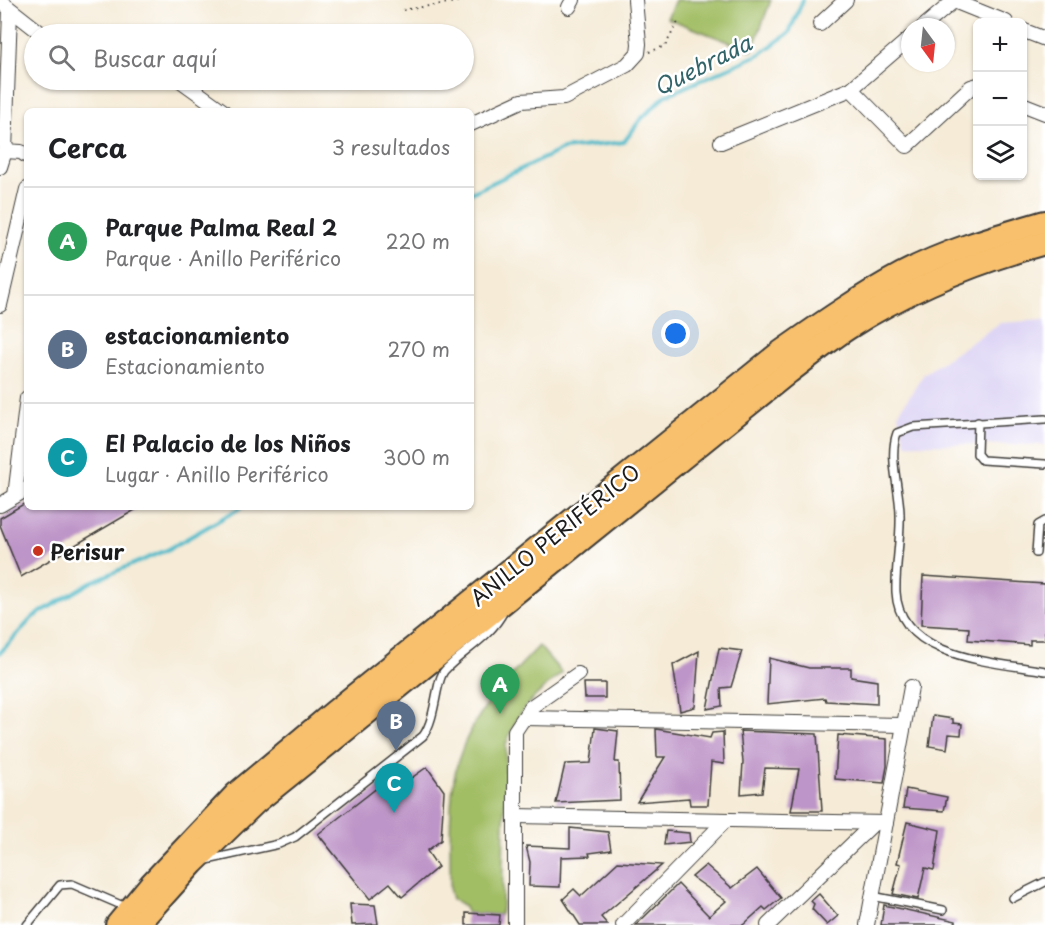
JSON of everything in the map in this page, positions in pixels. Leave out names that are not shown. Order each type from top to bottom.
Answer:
[{"type":"highway","name":"ANILLO PERIFÉRICO","points":[[128,920],[237,794],[334,712],[778,354],[840,310],[904,273],[989,238],[1045,222]]},
{"type":"highway","name":"ANILLO PERIFÉRICO","points":[[128,920],[193,863],[255,803],[789,372],[848,328],[913,291],[992,258],[1045,243]]},
{"type":"street","points":[[474,123],[521,101],[564,98],[627,65],[638,53],[635,0]]},
{"type":"street","points":[[820,24],[846,0]]},
{"type":"street","points":[[934,18],[955,0],[997,18]]},
{"type":"street","points":[[0,1],[28,24]]},
{"type":"street","points":[[0,167],[5,151],[10,11]]},
{"type":"street","points":[[1027,32],[1045,39]]},
{"type":"street","points":[[721,142],[851,89],[901,46]]},
{"type":"street","points":[[851,89],[907,146],[973,86]]},
{"type":"street","points":[[194,90],[219,108]]},
{"type":"street","points":[[1027,106],[1045,113]]},
{"type":"street","points":[[5,151],[24,154]]},
{"type":"street","points":[[0,305],[24,202]]},
{"type":"street","points":[[0,505],[21,492],[24,446]]},
{"type":"street","points":[[515,925],[514,731],[531,707],[578,674]]},
{"type":"street","points":[[867,925],[880,823],[911,687]]},
{"type":"street","points":[[524,718],[903,724]]},
{"type":"street","points":[[515,816],[880,823]]},
{"type":"street","points":[[623,925],[726,820]]},
{"type":"street","points":[[768,925],[880,823]]},
{"type":"lane","points":[[1045,419],[913,427],[897,433],[894,452],[900,515],[896,594],[908,628],[954,655],[1045,671]]},
{"type":"lane","points":[[978,422],[977,454],[982,460],[1045,464]]},
{"type":"lane","points":[[1036,553],[1038,525],[1045,521]]},
{"type":"lane","points":[[193,863],[279,844],[295,837],[423,736],[433,719],[444,670],[495,627],[506,609],[509,597]]},
{"type":"lane","points":[[1013,898],[1045,882]]},
{"type":"lane","points":[[27,925],[60,885],[66,883],[72,884],[128,920]]},
{"type":"lane","points":[[872,896],[943,910]]},
{"type":"path","points":[[403,9],[468,0]]},
{"type":"path","points":[[638,53],[654,51],[665,46],[678,22]]},
{"type":"shaded area","points":[[1045,320],[1045,445],[906,444],[898,414],[924,374],[1000,323]]},
{"type":"green space","points":[[675,0],[771,0],[752,51],[667,18]]},
{"type":"green space","points":[[539,646],[562,673],[528,704],[516,721],[506,744],[502,908],[500,915],[466,913],[465,906],[452,899],[450,892],[451,806],[459,758],[473,726],[492,697]]},
{"type":"building","name":"Perisur","points":[[24,504],[24,510],[135,510],[21,577],[0,525],[0,518]]},
{"type":"building","points":[[923,576],[1045,584],[1045,640],[1030,640],[1030,645],[968,640],[969,628],[921,625]]},
{"type":"building","points":[[719,648],[742,651],[731,687],[721,688],[722,706],[707,709]]},
{"type":"building","points":[[699,651],[695,707],[680,711],[673,665]]},
{"type":"building","points":[[769,658],[809,668],[851,668],[851,677],[877,681],[877,704],[826,701],[825,698],[767,704]]},
{"type":"building","points":[[584,683],[605,683],[605,698],[585,698]]},
{"type":"building","points":[[933,716],[953,719],[953,723],[962,724],[961,735],[949,734],[947,749],[929,746]]},
{"type":"building","points":[[595,728],[618,731],[615,762],[619,762],[620,800],[556,803],[565,764],[591,763]]},
{"type":"building","points":[[656,729],[710,738],[712,733],[723,732],[724,764],[711,762],[708,805],[690,805],[689,798],[637,802],[665,757],[657,757]]},
{"type":"building","points":[[740,731],[817,734],[822,811],[791,811],[799,769],[765,768],[762,792],[741,794],[743,762]]},
{"type":"building","points":[[838,735],[887,739],[887,766],[884,783],[835,779]]},
{"type":"building","points":[[427,767],[444,791],[441,840],[427,851],[438,867],[402,897],[390,883],[370,899],[318,834],[396,773],[407,781]]},
{"type":"building","points":[[906,789],[947,797],[944,811],[903,808]]},
{"type":"building","points":[[907,822],[940,830],[934,870],[925,868],[918,899],[893,894],[901,864],[897,863]]},
{"type":"building","points":[[570,828],[608,832],[611,850],[589,853],[590,856],[561,857],[560,887],[529,886],[530,862],[526,846],[570,848]]},
{"type":"building","points":[[666,831],[689,833],[690,842],[664,845]]},
{"type":"building","points":[[618,862],[662,865],[601,917],[608,925],[580,925],[563,899],[574,889],[581,896]]},
{"type":"building","points":[[706,865],[732,888],[757,869],[781,898],[766,910],[763,907],[743,925],[636,925],[678,884],[709,916],[726,901],[692,877]]},
{"type":"building","points":[[819,894],[838,916],[827,925],[812,909],[814,904],[811,901]]},
{"type":"building","points":[[350,904],[375,905],[378,924],[352,925]]},
{"type":"building","points":[[884,905],[956,921],[956,925],[881,925]]},
{"type":"building","points":[[466,913],[500,915],[499,925],[466,925]]},
{"type":"waterway","name":"Quebrada","points":[[474,192],[563,149],[624,142],[641,119],[665,96],[760,54],[789,33],[803,0]]},
{"type":"waterway","name":"Quebrada","points":[[0,653],[33,617],[91,582],[169,549],[237,510]]},
{"type":"place","name":"Perisur","points":[[38,551]]},
{"type":"place","name":"Parque Palma Real 2","points":[[500,714]]},
{"type":"place","name":"estacionamiento","points":[[396,751]]},
{"type":"place","name":"El Palacio de los Niños","points":[[394,813]]}]
